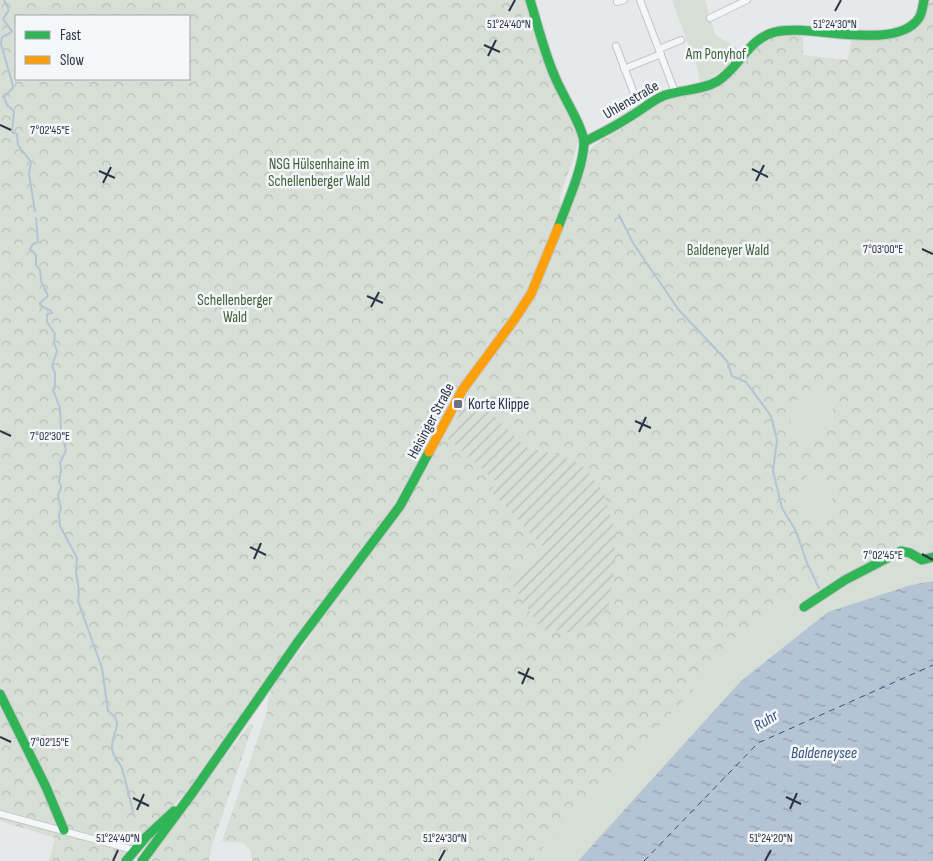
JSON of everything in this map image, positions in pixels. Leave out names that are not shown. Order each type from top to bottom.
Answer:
[{"type":"main road","points":[[530,0],[552,69],[580,129],[584,142]]},
{"type":"main road","name":"Uhlenstraße","points":[[584,142],[612,128],[659,98],[675,92],[704,87],[718,81],[771,32],[786,30],[862,35],[897,33],[914,23],[923,10],[924,0]]},
{"type":"main road","name":"Heisinger Straße","points":[[134,850],[143,859],[297,643],[400,506],[463,388],[528,300],[544,265],[574,185],[584,142]]},
{"type":"main road","points":[[804,607],[845,580],[896,553],[904,551],[920,561],[933,557]]},
{"type":"main road","points":[[0,694],[64,830]]},
{"type":"main road","name":"Heisinger Straße","points":[[126,861],[134,850],[192,792]]},
{"type":"street","points":[[616,0],[617,2],[624,0]]},
{"type":"street","points":[[640,0],[675,92]]},
{"type":"street","points":[[710,18],[747,0]]},
{"type":"street","points":[[624,69],[681,40]]},
{"type":"street","points":[[616,46],[635,96]]},
{"type":"street","points":[[0,814],[134,850]]},
{"type":"green space","name":"Schellenberger Wald","points":[[0,0],[526,0],[544,62],[578,138],[576,151],[560,196],[561,210],[530,292],[461,385],[395,507],[279,662],[186,792],[145,836],[138,842],[132,843],[120,861],[49,861],[55,838],[0,821]]},
{"type":"green space","name":"Am Ponyhof","points":[[672,0],[705,0],[715,35],[742,51],[723,70],[700,83],[698,71]]},
{"type":"green space","name":"Baldeneyer Wald","points":[[926,0],[933,0],[933,531],[790,589],[541,850],[533,861],[252,861],[251,852],[244,843],[222,841],[267,712],[268,699],[273,687],[311,636],[314,628],[409,500],[468,388],[527,308],[534,296],[584,174],[590,149],[665,98],[702,90],[772,35],[803,34],[803,55],[848,60],[852,36],[905,32]],"holes":[[[820,389],[833,400],[832,428],[811,438],[790,432],[792,409],[803,390]],[[470,393],[526,447],[559,455],[541,629],[545,549],[491,491],[498,483]],[[815,471],[829,486],[832,502],[828,516],[817,518],[802,509],[799,487],[804,479]]]},
{"type":"green space","points":[[821,389],[833,400],[832,428],[811,438],[790,432],[792,409],[803,390]]},
{"type":"green space","points":[[470,393],[526,447],[559,455],[582,465],[604,493],[614,529],[615,562],[609,604],[601,618],[574,633],[541,629],[509,579],[544,548],[490,490],[498,483],[447,438]]},
{"type":"green space","points":[[815,471],[829,486],[832,496],[831,509],[828,516],[817,518],[802,509],[799,490],[799,486],[804,479]]},
{"type":"green space","points":[[933,531],[933,581],[911,585],[585,853],[578,861],[533,861],[541,850],[790,589]]},
{"type":"green space","points":[[250,724],[253,725],[212,846],[209,861],[146,861]]},
{"type":"water","name":"Baldeneysee","points":[[933,581],[933,861],[578,861],[741,681],[828,612],[911,585]]},
{"type":"waterway","points":[[4,0],[9,10],[3,19],[12,31],[2,37],[1,44],[13,86],[4,97],[7,105],[14,111],[12,132],[17,134],[18,145],[31,162],[29,174],[35,211]]},
{"type":"waterway","points":[[619,215],[633,243],[678,309],[727,361],[732,376],[746,382],[771,416],[777,440],[773,471],[782,508],[796,531],[807,563],[819,588]]},
{"type":"waterway","points":[[36,218],[38,242],[33,244],[30,249],[36,255],[36,265],[40,270],[41,281],[48,296],[40,305],[52,313],[47,314],[47,322],[55,334],[54,343],[57,351],[52,366],[55,373],[55,388],[53,390],[60,408],[61,431],[66,450],[60,463],[59,481],[61,487],[58,496],[61,509],[59,515],[60,526],[77,558],[78,601],[102,668],[108,711],[116,720],[117,724],[112,749],[114,756],[121,766],[133,812]]},
{"type":"ferry route","points":[[644,861],[758,743],[933,665]]},
{"type":"traffic: fast","points":[[530,0],[551,68],[572,110],[584,143],[578,175],[558,228]]},
{"type":"traffic: fast","points":[[584,142],[620,123],[654,100],[677,92],[705,87],[718,81],[732,69],[758,40],[766,35],[790,30],[851,35],[891,34],[907,28],[919,18],[924,0]]},
{"type":"traffic: fast","points":[[142,861],[193,792],[297,643],[400,506],[429,452]]},
{"type":"traffic: fast","points":[[804,607],[845,580],[901,551],[910,553],[922,560],[933,557]]},
{"type":"traffic: fast","points":[[0,694],[46,787],[64,830]]},
{"type":"traffic: fast","points":[[126,861],[146,837],[174,811]]},
{"type":"traffic: slow","points":[[429,452],[463,389],[531,294],[558,228]]},
{"type":"place","name":"Korte Klippe","points":[[458,404]]},
{"type":"park label","name":"NSG Hülsenhaine im Schellenberger Wald","points":[[319,172]]},
{"type":"water label","name":"Ruhr","points":[[766,721]]}]
